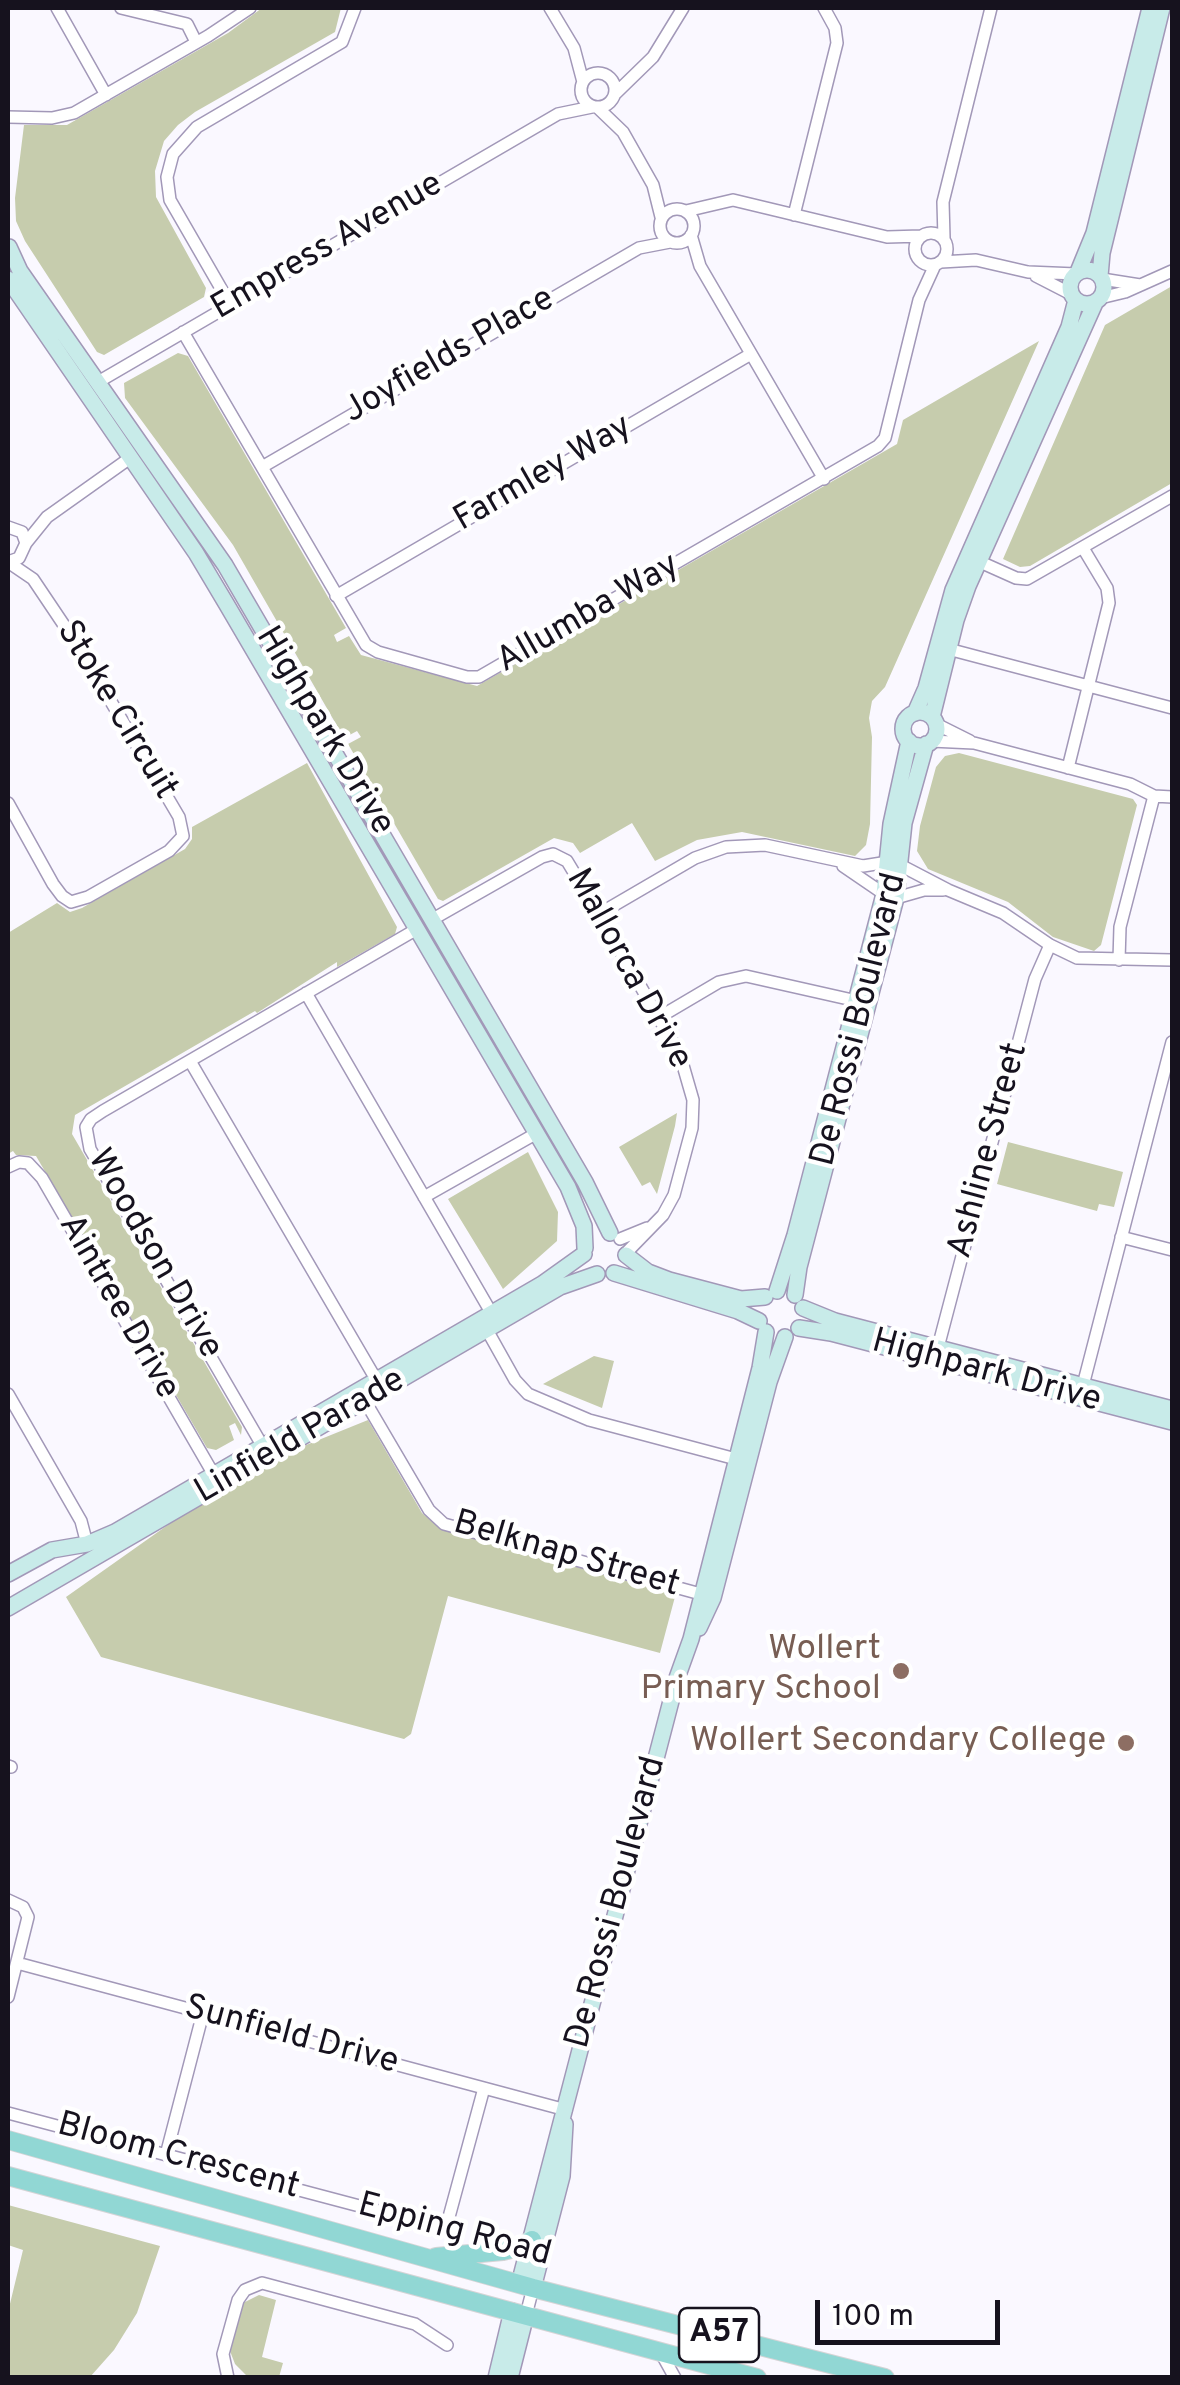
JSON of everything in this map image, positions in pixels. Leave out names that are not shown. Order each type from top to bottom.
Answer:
[{"type":"main road","name":"Epping Road","points":[[8,2140],[526,2286],[885,2378]]},
{"type":"main road","name":"Epping Road","points":[[8,2176],[757,2378]]},
{"type":"main road","points":[[8,2188],[71,2193]]},
{"type":"main road","points":[[426,2258],[503,2251],[532,2240]]},
{"type":"street","points":[[57,8],[106,95]]},
{"type":"street","points":[[121,8],[187,24],[196,42]]},
{"type":"street","points":[[8,117],[66,116],[250,8]]},
{"type":"street","points":[[230,304],[170,200],[167,178],[173,154],[197,127],[342,42],[355,8]]},
{"type":"street","points":[[550,8],[574,48],[614,83],[622,132]]},
{"type":"street","points":[[595,107],[614,97],[653,57],[683,8]]},
{"type":"street","points":[[794,215],[837,43],[835,28],[824,8]]},
{"type":"street","points":[[938,264],[947,254],[944,202],[991,8]]},
{"type":"street","points":[[915,713],[926,688],[953,590],[1069,326],[1073,297],[1070,283],[1094,233],[1150,8]]},
{"type":"street","points":[[928,743],[936,734],[934,721],[960,604],[1104,288],[1102,253],[1162,8]]},
{"type":"street","points":[[574,48],[584,99],[622,132],[653,185],[661,234],[700,266]]},
{"type":"street","points":[[582,85],[591,75],[642,65]]},
{"type":"street","name":"Empress Avenue","points":[[558,114],[582,85]]},
{"type":"street","name":"Empress Avenue","points":[[98,382],[558,114],[595,107]]},
{"type":"street","points":[[653,185],[692,219],[700,266],[824,479]]},
{"type":"street","points":[[661,220],[670,210],[733,200],[886,237],[936,232],[976,260]]},
{"type":"street","points":[[918,258],[916,245],[944,202]]},
{"type":"street","points":[[673,243],[692,232],[717,204]]},
{"type":"street","name":"Joyfields Place","points":[[262,467],[639,248],[661,220]]},
{"type":"street","points":[[886,237],[918,258],[938,264],[976,260],[1028,272],[1090,270],[1101,277],[1140,286]]},
{"type":"street","name":"Joyfields Place","points":[[639,248],[673,243]]},
{"type":"street","name":"Highpark Drive","points":[[8,245],[20,271],[225,565],[621,1245]]},
{"type":"street","name":"Allumba Way","points":[[918,258],[919,300]]},
{"type":"street","name":"Allumba Way","points":[[183,332],[370,649],[479,677],[874,450],[885,438],[919,300],[938,264]]},
{"type":"street","points":[[1028,272],[1085,304],[1172,271]]},
{"type":"street","name":"Highpark Drive","points":[[8,279],[196,553],[537,1132],[580,1212],[586,1232],[584,1251]]},
{"type":"street","name":"Farmley Way","points":[[336,596],[751,354]]},
{"type":"street","points":[[83,392],[98,382]]},
{"type":"street","points":[[8,562],[19,558],[47,517],[145,448]]},
{"type":"street","points":[[978,562],[1027,579],[1172,496]]},
{"type":"street","points":[[10,526],[47,517]]},
{"type":"street","points":[[10,526],[22,532],[26,545]]},
{"type":"street","name":"Stoke Circuit","points":[[26,545],[33,580]]},
{"type":"street","points":[[1068,768],[1109,603],[1107,588],[1083,548]]},
{"type":"street","name":"Stoke Circuit","points":[[8,562],[33,580],[99,680],[179,817],[184,836],[169,851],[88,897],[71,902],[53,884],[8,803]]},
{"type":"street","points":[[948,649],[1172,708]]},
{"type":"street","points":[[974,743],[917,745],[909,741],[903,728],[907,718],[924,712],[974,743],[1130,784],[1154,796],[1172,797]]},
{"type":"street","name":"De Rossi Boulevard","points":[[894,863],[891,824],[909,741]]},
{"type":"street","name":"De Rossi Boulevard","points":[[526,2286],[532,2240],[555,2139],[566,2110],[676,1678],[707,1596],[769,1382],[792,1332],[799,1302],[799,1267],[890,896],[908,805],[928,743]]},
{"type":"street","points":[[1118,960],[1120,927],[1154,796]]},
{"type":"street","points":[[599,914],[695,858],[726,847],[764,845],[863,866],[894,863],[1003,913],[1077,958],[1172,960]]},
{"type":"street","name":"Mallorca Drive","points":[[433,920],[553,854],[567,861],[599,914],[685,1068],[694,1114],[674,1194],[655,1223],[621,1245]]},
{"type":"street","points":[[835,862],[890,896],[948,890]]},
{"type":"street","name":"De Rossi Boulevard","points":[[707,1596],[762,1326],[759,1308],[789,1259],[856,1001],[890,896]]},
{"type":"street","name":"Woodson Drive","points":[[266,1451],[86,1140],[86,1128],[91,1119],[417,929]]},
{"type":"street","name":"Ashline Street","points":[[937,1354],[1035,979],[1050,945]]},
{"type":"street","points":[[658,1018],[719,982],[746,976],[856,1001]]},
{"type":"street","points":[[306,993],[424,1198],[515,1380],[528,1394],[588,1420],[736,1459]]},
{"type":"street","points":[[1081,1391],[1121,1237],[1166,1095],[1172,1042]]},
{"type":"street","points":[[190,1061],[376,1381]]},
{"type":"street","points":[[424,1198],[537,1132]]},
{"type":"street","name":"Aintree Drive","points":[[8,1166],[28,1164],[42,1178],[214,1475]]},
{"type":"street","points":[[762,1326],[738,1311],[614,1274],[597,1274],[588,1266],[584,1251],[597,1234],[621,1245],[648,1272],[669,1280],[741,1299],[771,1294]]},
{"type":"street","points":[[1121,1237],[1172,1250]]},
{"type":"street","points":[[614,1274],[623,1266],[621,1245]]},
{"type":"street","name":"Linfield Parade","points":[[8,1574],[52,1550],[87,1544],[115,1532],[214,1475],[365,1400],[489,1322],[584,1251]]},
{"type":"street","name":"Linfield Parade","points":[[8,1608],[376,1381],[560,1287],[597,1274]]},
{"type":"street","name":"Highpark Drive","points":[[771,1294],[799,1302],[835,1321],[937,1354]]},
{"type":"street","name":"Highpark Drive","points":[[762,1326],[792,1332],[832,1332],[1172,1409]]},
{"type":"street","name":"Highpark Drive","points":[[1081,1391],[1172,1422]]},
{"type":"street","points":[[8,1394],[75,1510],[87,1544]]},
{"type":"street","name":"Belknap Street","points":[[365,1400],[429,1510],[444,1524],[707,1596]]},
{"type":"street","points":[[8,1900],[23,1908],[28,1917],[8,1997]]},
{"type":"street","name":"Sunfield Drive","points":[[17,1963],[566,2110]]},
{"type":"street","points":[[166,2155],[203,2013]]},
{"type":"street","name":"Bloom Crescent","points":[[8,2112],[426,2225],[440,2225],[448,2220],[452,2208],[484,2088]]},
{"type":"street","name":"De Rossi Boulevard","points":[[526,2286],[562,2176],[566,2110]]},
{"type":"street","points":[[228,2378],[224,2354],[238,2300],[245,2290],[262,2282],[415,2324],[448,2345]]},
{"type":"street","points":[[496,2378],[526,2286]]},
{"type":"street","points":[[510,2378],[519,2313]]},
{"type":"street","points":[[660,2352],[675,2378]]},
{"type":"green space","points":[[262,8],[341,8],[335,32],[195,112],[164,141],[155,171],[156,197],[206,288],[204,297],[104,355],[97,352],[16,221],[24,125],[67,125],[228,33]]},
{"type":"green space","points":[[1172,286],[1172,483],[1030,566],[1020,567],[1003,559],[1105,325]]},
{"type":"green space","points":[[1039,341],[885,687],[872,701],[870,824],[866,845],[855,856],[742,832],[697,840],[655,861],[632,823],[580,853],[573,843],[554,838],[443,901],[438,899],[348,744],[361,737],[357,731],[344,738],[233,545],[125,398],[124,383],[178,353],[188,356],[346,628],[334,635],[337,642],[349,636],[361,655],[477,686],[897,444],[903,420]]},
{"type":"green space","points":[[959,753],[1133,799],[1137,805],[1101,945],[1094,951],[1053,937],[1008,902],[928,869],[917,851],[920,826],[936,767],[945,756]]},
{"type":"green space","points":[[307,763],[397,927],[395,934],[337,967],[337,962],[257,1013],[75,1115],[72,1134],[242,1427],[241,1435],[235,1423],[229,1426],[234,1440],[216,1450],[207,1448],[36,1156],[16,1155],[13,1151],[8,1154],[8,933],[57,903],[70,912],[82,908],[185,849],[192,839],[192,827]]},
{"type":"green space","points":[[677,1113],[657,1194],[650,1182],[642,1186],[619,1147]]},
{"type":"green space","points":[[1008,1142],[1123,1172],[1114,1207],[1099,1204],[1097,1211],[997,1184]]},
{"type":"green space","points":[[528,1152],[558,1212],[557,1241],[503,1289],[448,1199]]},
{"type":"green space","points":[[594,1356],[614,1361],[602,1408],[543,1384]]},
{"type":"green space","points":[[368,1420],[422,1513],[441,1529],[676,1593],[660,1653],[448,1596],[411,1734],[404,1739],[101,1657],[66,1597],[247,1469]]},
{"type":"green space","points":[[8,2205],[160,2246],[137,2313],[114,2350],[90,2377],[8,2377],[8,2312],[23,2250],[8,2245]]},
{"type":"green space","points":[[259,2295],[276,2300],[262,2357],[283,2363],[279,2377],[248,2377],[235,2364],[230,2351],[243,2303]]},
{"type":"place","name":"Wollert Primary School","points":[[901,1671]]},
{"type":"place","name":"Wollert Secondary College","points":[[1126,1743]]}]
